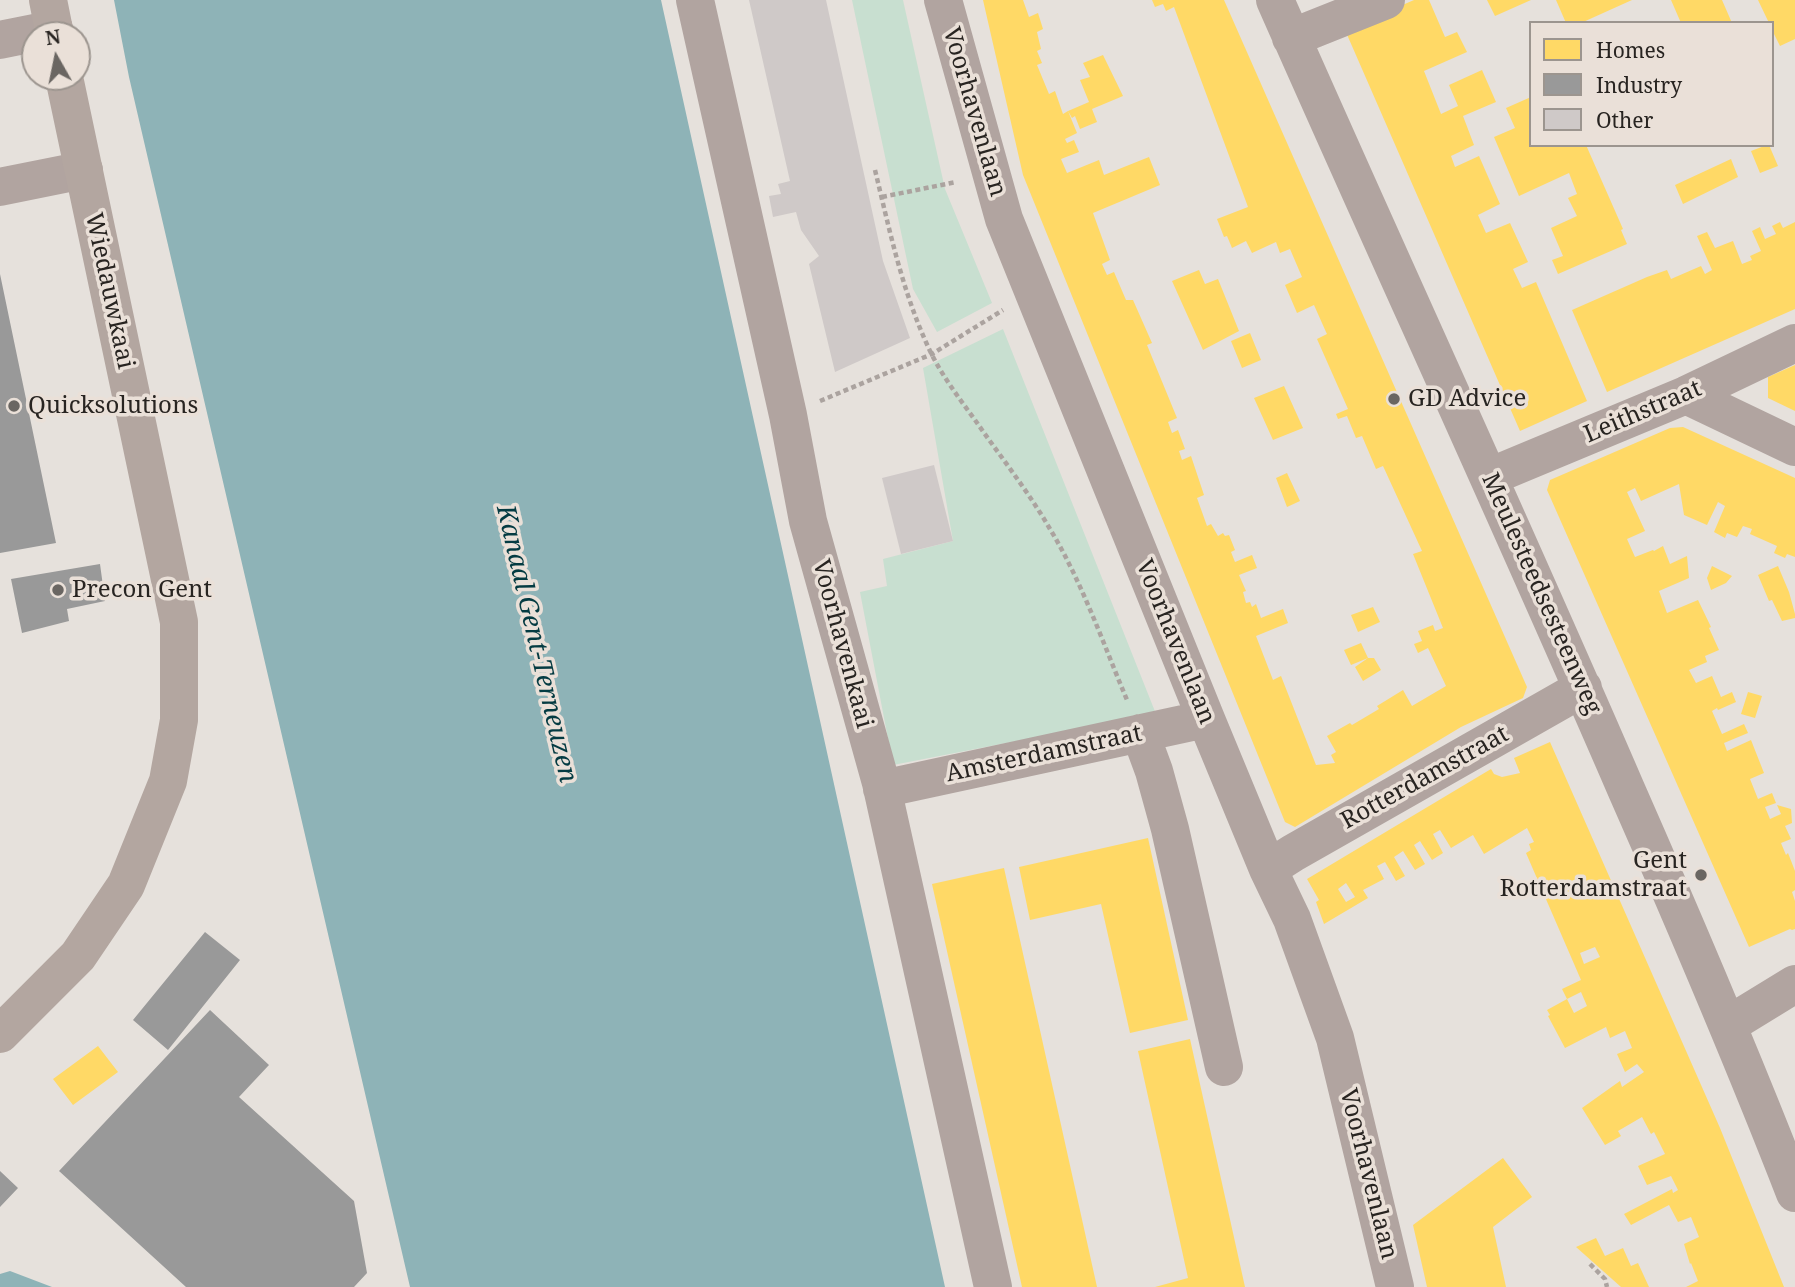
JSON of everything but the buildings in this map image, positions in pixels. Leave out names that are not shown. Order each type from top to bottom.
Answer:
[{"type":"main road","name":"Wiedauwkaai","points":[[0,1034],[78,956],[126,885],[168,781],[179,720],[179,622],[67,91]]},
{"type":"street","name":"Voorhavenkaai","points":[[695,0],[788,415],[808,521],[882,789],[993,1287]]},
{"type":"street","name":"Voorhavenlaan","points":[[943,0],[1004,219],[1206,719],[1268,869],[1292,919],[1335,1038],[1395,1287]]},
{"type":"street","name":"Meulesteedsesteenweg","points":[[1275,0],[1583,688],[1728,1025],[1795,1193]]},
{"type":"street","points":[[1291,38],[1386,0]]},
{"type":"street","points":[[0,40],[21,32]]},
{"type":"street","points":[[0,187],[84,170]]},
{"type":"street","name":"Leithstraat","points":[[1489,477],[1686,395],[1795,343]]},
{"type":"street","points":[[1686,395],[1795,447]]},
{"type":"street","name":"Rotterdamstraat","points":[[1268,869],[1583,688]]},
{"type":"street","name":"Amsterdamstraat","points":[[882,789],[1206,719]]},
{"type":"street","points":[[1140,733],[1170,829],[1224,1067]]},
{"type":"street","points":[[1728,1025],[1795,984]]},
{"type":"path","points":[[875,170],[903,282],[932,354],[950,386],[1031,500],[1069,562],[1140,733]]},
{"type":"path","points":[[881,197],[992,176]]},
{"type":"path","points":[[788,415],[932,354],[1034,292]]},
{"type":"path","points":[[1590,1264],[1605,1279],[1607,1287]]},
{"type":"green space","points":[[852,0],[903,0],[945,189],[992,303],[937,332],[913,289]]},
{"type":"green space","points":[[1003,329],[1156,714],[893,765],[860,592],[887,586],[883,559],[953,541],[923,368]]},
{"type":"water","name":"Kanaal Gent-Terneuzen","points":[[114,0],[661,0],[945,1287],[410,1287],[129,77]]},
{"type":"water","points":[[10,1271],[52,1287],[0,1287],[0,1274]]},
{"type":"place","name":"GD Advice","points":[[1394,399]]},
{"type":"place","name":"Quicksolutions","points":[[14,406]]},
{"type":"place","name":"Precon Gent","points":[[58,590]]},
{"type":"place","name":"Gent Rotterdamstraat","points":[[1701,875]]}]
